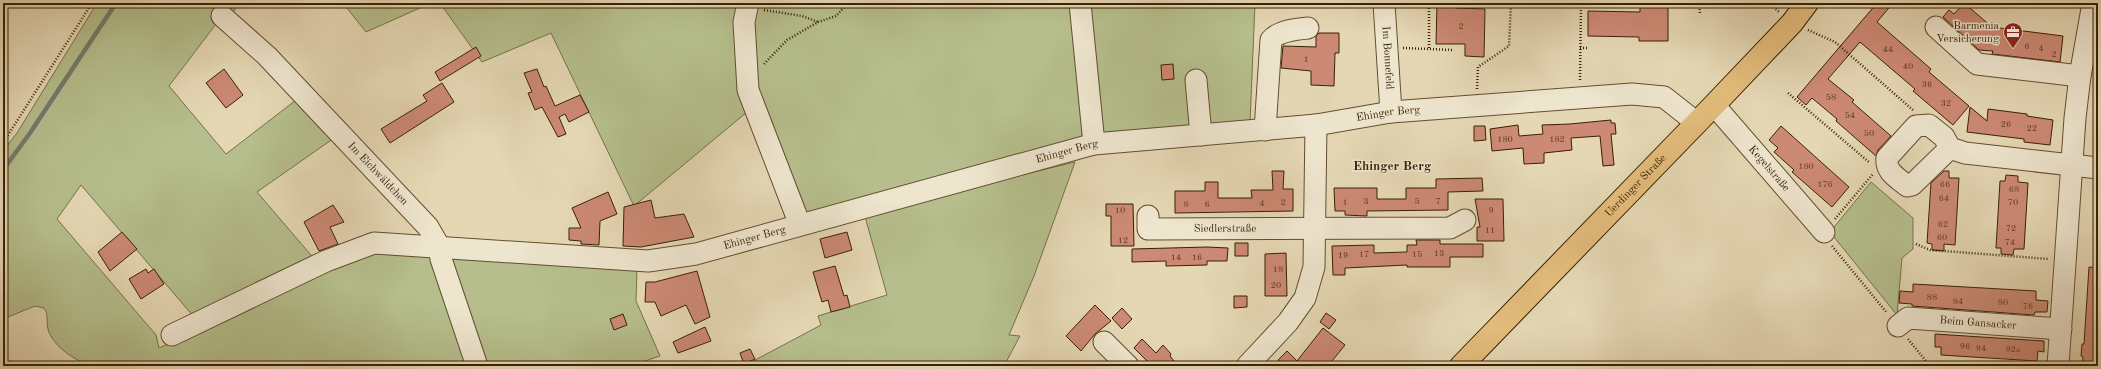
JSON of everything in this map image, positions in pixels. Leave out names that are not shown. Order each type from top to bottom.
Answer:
[{"type":"main road","name":"Uerdinger Straße","points":[[1461,366],[1714,105],[1792,23],[1808,3]]},
{"type":"street","points":[[1080,3],[1094,144]]},
{"type":"street","name":"Im Bonnefeld","points":[[1384,3],[1391,112]]},
{"type":"street","points":[[2058,366],[2072,165],[2080,76],[2093,3]]},
{"type":"street","points":[[748,4],[744,22],[748,90],[800,225]]},
{"type":"street","name":"Im Eichwäldchen","points":[[222,16],[267,56],[388,182],[428,227],[440,246],[441,259],[477,366]]},
{"type":"street","points":[[1936,27],[1977,64],[2080,76]]},
{"type":"street","points":[[1265,130],[1271,40],[1274,36],[1298,29],[1308,28]]},
{"type":"street","points":[[1196,80],[1201,135]]},
{"type":"street","name":"Ehinger Berg","points":[[172,335],[326,261],[374,243],[440,246],[648,261],[696,254],[1094,144],[1316,125],[1391,112],[1632,94],[1664,97],[1697,122]]},
{"type":"street","name":"Kegelstraße","points":[[1714,105],[1754,148],[1824,232]]},
{"type":"street","points":[[1247,366],[1288,322],[1305,298],[1314,267],[1316,125]]},
{"type":"street","points":[[1950,148],[1912,185],[1907,186],[1888,170],[1882,167],[1887,158],[1916,126],[1929,125],[1944,137],[1950,148],[1965,153],[2098,168]]},
{"type":"street","name":"Siedlerstraße","points":[[1148,216],[1148,230],[1450,228],[1465,220]]},
{"type":"street","name":"Beim Gansacker","points":[[1898,326],[1908,318],[2061,329]]},
{"type":"street","points":[[1104,342],[1128,366]]},
{"type":"path","points":[[3,143],[14,129],[92,3]]},
{"type":"path","points":[[748,90],[756,73],[786,40],[818,22],[836,16],[848,3]]},
{"type":"path","points":[[1428,49],[1429,3]]},
{"type":"path","points":[[1477,106],[1478,67],[1509,46],[1511,3]]},
{"type":"path","points":[[1580,98],[1581,3],[1589,5]]},
{"type":"path","points":[[1700,3],[1700,13]]},
{"type":"path","points":[[1769,3],[1792,23],[1835,42],[1919,116],[1921,126]]},
{"type":"path","points":[[748,4],[778,14],[802,16],[818,22]]},
{"type":"path","points":[[1387,47],[1454,50]]},
{"type":"path","points":[[1580,48],[1588,48]]},
{"type":"path","points":[[1788,93],[1882,167],[1824,232],[1832,245],[1930,366]]},
{"type":"path","points":[[1916,244],[1930,250],[2066,261]]},
{"type":"green space","points":[[97,3],[238,3],[231,17],[216,24],[169,86],[226,154],[300,97],[337,136],[257,192],[316,261],[194,317],[81,185],[57,219],[156,335],[159,348],[370,250],[422,249],[435,260],[472,366],[91,366],[72,357],[54,341],[48,329],[47,316],[44,308],[35,306],[3,319],[3,151],[17,133]]},
{"type":"green space","points":[[343,3],[431,3],[366,32]]},
{"type":"green space","points":[[440,3],[1255,3],[1250,123],[1070,140],[792,219],[747,112],[634,206],[551,33],[482,62]]},
{"type":"green space","points":[[1075,162],[1034,276],[1009,335],[1020,336],[1004,366],[744,366],[821,325],[818,316],[887,295],[864,213]]},
{"type":"green space","points":[[1871,182],[1913,218],[1913,249],[1902,258],[1897,315],[1830,232]]},
{"type":"green space","points":[[450,251],[637,268],[636,301],[660,356],[645,361],[646,366],[482,366],[446,258]]},
{"type":"building","points":[[1437,3],[1456,3],[1456,8],[1485,9],[1484,57],[1465,56],[1465,44],[1436,44]]},
{"type":"building","points":[[1640,3],[1668,3],[1668,41],[1639,41],[1639,37],[1588,36],[1588,11],[1640,12]]},
{"type":"building","points":[[1877,3],[1893,3],[1877,22],[1931,69],[1929,72],[1969,106],[1953,125],[1913,91],[1915,89],[1860,42],[1828,79],[1854,100],[1852,102],[1891,136],[1878,150],[1876,156],[1836,121],[1837,119],[1812,98],[1806,105],[1797,97]]},
{"type":"building","points":[[1964,3],[1992,27],[2063,36],[2060,62],[1992,54],[1993,51],[1979,50],[1943,17],[1949,10],[1954,14]]},
{"type":"building","points":[[1319,33],[1339,33],[1339,53],[1335,53],[1334,86],[1311,85],[1311,71],[1281,68],[1283,46],[1316,47],[1316,36]]},
{"type":"building","points":[[476,47],[481,56],[440,81],[435,72]]},
{"type":"building","points":[[1173,64],[1174,79],[1162,80],[1161,65]]},
{"type":"building","points":[[224,69],[243,95],[226,108],[206,83]]},
{"type":"building","points":[[537,69],[544,87],[546,86],[555,106],[580,95],[589,112],[569,122],[565,114],[559,117],[566,134],[558,137],[542,107],[535,110],[528,93],[532,92],[524,73]]},
{"type":"building","points":[[442,83],[454,102],[390,143],[381,129],[427,101],[423,95]]},
{"type":"building","points":[[1970,107],[1987,121],[1988,109],[2027,114],[2027,116],[2053,120],[2050,145],[2024,142],[2024,139],[1967,132]]},
{"type":"building","points":[[1611,120],[1611,123],[1615,123],[1616,134],[1611,134],[1614,165],[1603,166],[1600,136],[1571,138],[1572,150],[1544,153],[1544,163],[1524,164],[1523,148],[1492,151],[1490,129],[1518,125],[1519,136],[1543,134],[1542,125]]},
{"type":"building","points":[[1474,126],[1485,126],[1486,140],[1474,141]]},
{"type":"building","points":[[1781,126],[1849,187],[1832,207],[1792,172],[1794,170],[1774,152],[1778,148],[1769,140]]},
{"type":"building","points":[[1272,171],[1284,171],[1283,189],[1293,189],[1293,211],[1175,213],[1175,191],[1205,191],[1205,182],[1218,182],[1218,198],[1252,198],[1251,190],[1273,190]]},
{"type":"building","points":[[1944,171],[1949,171],[1949,178],[1959,178],[1955,245],[1944,244],[1944,251],[1932,250],[1932,244],[1927,243],[1931,183]]},
{"type":"building","points":[[2006,175],[2018,176],[2018,182],[2028,183],[2024,249],[2014,249],[2013,255],[2001,254],[2001,248],[1996,248],[2000,181],[2005,181]]},
{"type":"building","points":[[1482,178],[1483,191],[1448,192],[1448,210],[1367,211],[1367,216],[1345,215],[1345,211],[1335,211],[1334,188],[1377,188],[1377,199],[1406,199],[1406,188],[1436,188],[1436,179]]},
{"type":"building","points":[[608,192],[617,214],[600,221],[599,245],[581,244],[581,241],[569,240],[569,228],[581,228],[572,208]]},
{"type":"building","points":[[1475,199],[1503,199],[1504,241],[1477,241],[1477,227],[1480,227]]},
{"type":"building","points":[[651,200],[655,218],[684,214],[694,237],[641,247],[623,246],[624,207]]},
{"type":"building","points":[[1106,204],[1133,204],[1134,246],[1111,246],[1111,216],[1106,216]]},
{"type":"building","points":[[333,205],[344,222],[330,227],[338,244],[319,251],[304,222]]},
{"type":"building","points":[[122,232],[137,249],[110,271],[98,252]]},
{"type":"building","points":[[847,232],[852,250],[825,258],[820,239]]},
{"type":"building","points":[[1416,240],[1440,240],[1440,244],[1483,244],[1483,257],[1450,257],[1450,267],[1407,267],[1407,265],[1345,268],[1345,275],[1333,275],[1332,246],[1374,245],[1374,253],[1407,252],[1407,245],[1417,245]]},
{"type":"building","points":[[1235,243],[1248,243],[1248,256],[1235,256]]},
{"type":"building","points":[[1207,247],[1228,248],[1227,261],[1207,261],[1207,265],[1166,266],[1166,261],[1132,262],[1132,249]]},
{"type":"building","points":[[1286,253],[1287,296],[1265,296],[1265,254]]},
{"type":"building","points":[[835,266],[844,296],[847,295],[850,307],[831,312],[828,300],[822,302],[813,272]]},
{"type":"building","points":[[2089,267],[2098,268],[2098,338],[2094,366],[2082,366],[2083,357],[2081,356],[2082,344],[2084,344]]},
{"type":"building","points":[[146,269],[148,273],[154,269],[164,284],[141,299],[129,279]]},
{"type":"building","points":[[697,271],[710,317],[695,324],[686,305],[661,316],[655,302],[645,302],[646,282],[655,282]]},
{"type":"building","points":[[1913,284],[2036,291],[2036,300],[2048,301],[2047,312],[2035,312],[2034,315],[1912,306],[1912,304],[1899,303],[1900,291],[1913,292]]},
{"type":"building","points":[[1234,296],[1247,296],[1247,307],[1234,308]]},
{"type":"building","points":[[1095,305],[1111,321],[1095,334],[1081,351],[1066,336]]},
{"type":"building","points":[[1122,308],[1132,319],[1122,329],[1112,318]]},
{"type":"building","points":[[1326,313],[1336,320],[1329,329],[1320,322]]},
{"type":"building","points":[[623,314],[627,325],[614,330],[610,319]]},
{"type":"building","points":[[705,327],[711,341],[678,353],[673,342]]},
{"type":"building","points":[[1323,328],[1345,345],[1328,366],[1284,366],[1278,360],[1287,351],[1297,361]]},
{"type":"building","points":[[1935,334],[2044,341],[2044,352],[2038,351],[2037,361],[1941,355],[1941,347],[1935,347]]},
{"type":"building","points":[[1142,339],[1156,353],[1163,345],[1171,354],[1170,356],[1178,366],[1152,366],[1134,348]]},
{"type":"building","points":[[750,349],[755,359],[744,364],[740,353]]},
{"type":"waterway","points":[[3,170],[30,133],[116,3]]},
{"type":"place","name":"Barmenia Versicherung","points":[[2013,49]]},
{"type":"district","name":"Ehinger Berg","points":[[1392,166]]}]
